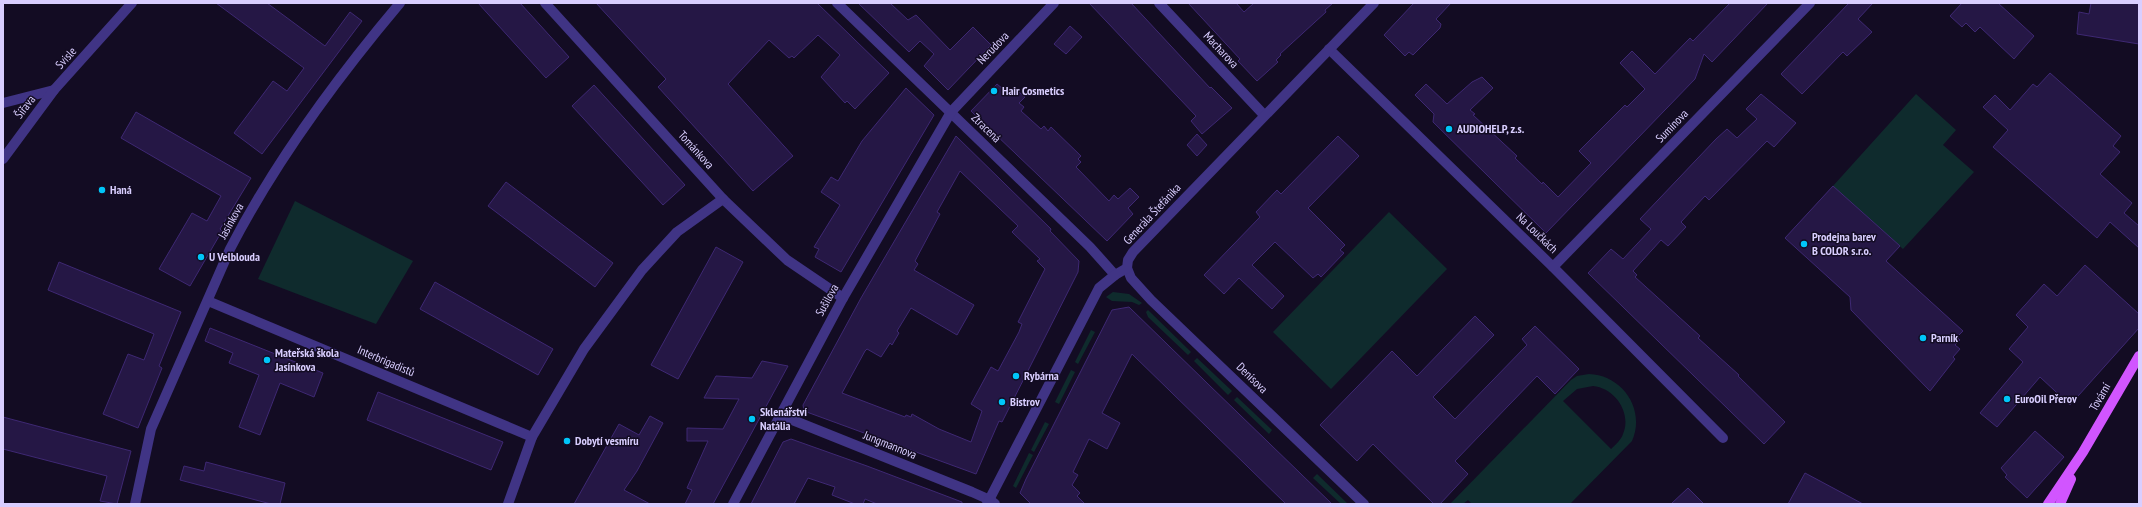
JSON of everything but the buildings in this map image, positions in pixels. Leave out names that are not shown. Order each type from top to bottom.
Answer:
[{"type":"main road","name":"Tovární","points":[[2048,504],[2083,452],[2139,356]]},
{"type":"main road","name":"Tovární","points":[[2060,504],[2083,452]]},
{"type":"street","name":"Svisle","points":[[54,90],[132,3]]},
{"type":"street","name":"Jasínkova","points":[[136,504],[151,429],[230,248],[280,163],[348,66],[400,3]]},
{"type":"street","name":"Tománkova","points":[[545,3],[723,199],[787,260],[843,298]]},
{"type":"street","name":"Ztracená","points":[[838,3],[1090,247],[1115,274]]},
{"type":"street","name":"Nerudova","points":[[951,112],[1054,3]]},
{"type":"street","name":"Macharova","points":[[1159,3],[1264,115]]},
{"type":"street","name":"Generála Štefánika","points":[[1127,268],[1128,260],[1133,252],[1374,3]]},
{"type":"street","name":"Sumínova","points":[[1553,267],[1810,3]]},
{"type":"street","name":"Na Loučkách","points":[[1329,49],[1553,267],[1723,438]]},
{"type":"street","points":[[3,103],[54,90]]},
{"type":"street","name":"Šířava","points":[[3,159],[54,90]]},
{"type":"street","name":"Sušilova","points":[[733,504],[843,298],[951,112]]},
{"type":"street","points":[[508,504],[532,437],[581,354],[642,270],[677,232],[723,199]]},
{"type":"street","points":[[991,503],[1094,295],[1115,274],[1127,268]]},
{"type":"street","name":"Denisova","points":[[1127,268],[1130,278],[1151,300],[1364,504]]},
{"type":"street","name":"Interbrigadistů","points":[[208,301],[532,437]]},
{"type":"street","name":"Jungmannova","points":[[780,415],[991,503]]},
{"type":"green space","points":[[1916,94],[1956,130],[1943,145],[1974,172],[1903,249],[1833,186]]},
{"type":"green space","points":[[295,201],[413,261],[376,324],[258,279]]},
{"type":"green space","points":[[1389,212],[1447,269],[1331,389],[1273,332]]},
{"type":"green space","points":[[1113,292],[1129,294],[1142,303],[1139,305],[1132,302],[1112,301],[1106,297]]},
{"type":"green space","points":[[1148,310],[1191,352],[1188,355],[1148,317],[1146,312]]},
{"type":"green space","points":[[1091,330],[1095,332],[1078,364],[1075,362]]},
{"type":"green space","points":[[1197,358],[1232,391],[1228,395],[1194,361]]},
{"type":"green space","points":[[1071,370],[1075,372],[1059,404],[1055,402]]},
{"type":"green space","points":[[1589,374],[1601,376],[1612,380],[1621,387],[1633,406],[1636,417],[1636,429],[1632,441],[1570,504],[1472,504],[1468,500],[1463,504],[1450,504],[1571,380],[1577,376]],"holes":[[[1593,386],[1608,391],[1620,403],[1625,418],[1625,426],[1622,436],[1611,449],[1563,401],[1577,389]]]},
{"type":"green space","points":[[1237,397],[1272,430],[1269,434],[1234,400]]},
{"type":"green space","points":[[1045,422],[1049,424],[1034,452],[1031,450]]},
{"type":"green space","points":[[1029,453],[1033,455],[1016,488],[1013,486]]},
{"type":"green space","points":[[1317,474],[1348,504],[1341,504],[1313,478]]},
{"type":"place","name":"Hair Cosmetics","points":[[994,91]]},
{"type":"place","name":"AUDIOHELP, z.s.","points":[[1449,129]]},
{"type":"place","name":"Haná","points":[[102,190]]},
{"type":"place","name":"Prodejna barev B COLOR s.r.o.","points":[[1804,244]]},
{"type":"place","name":"U Velblouda","points":[[201,257]]},
{"type":"place","name":"Parník","points":[[1923,338]]},
{"type":"place","name":"Mateřská škola Jasínkova","points":[[267,360]]},
{"type":"place","name":"Rybárna","points":[[1016,376]]},
{"type":"place","name":"EuroOil Přerov","points":[[2007,399]]},
{"type":"place","name":"Bistrov","points":[[1002,402]]},
{"type":"place","name":"Sklenářství Natália","points":[[752,419]]},
{"type":"place","name":"Dobytí vesmíru","points":[[567,441]]}]
